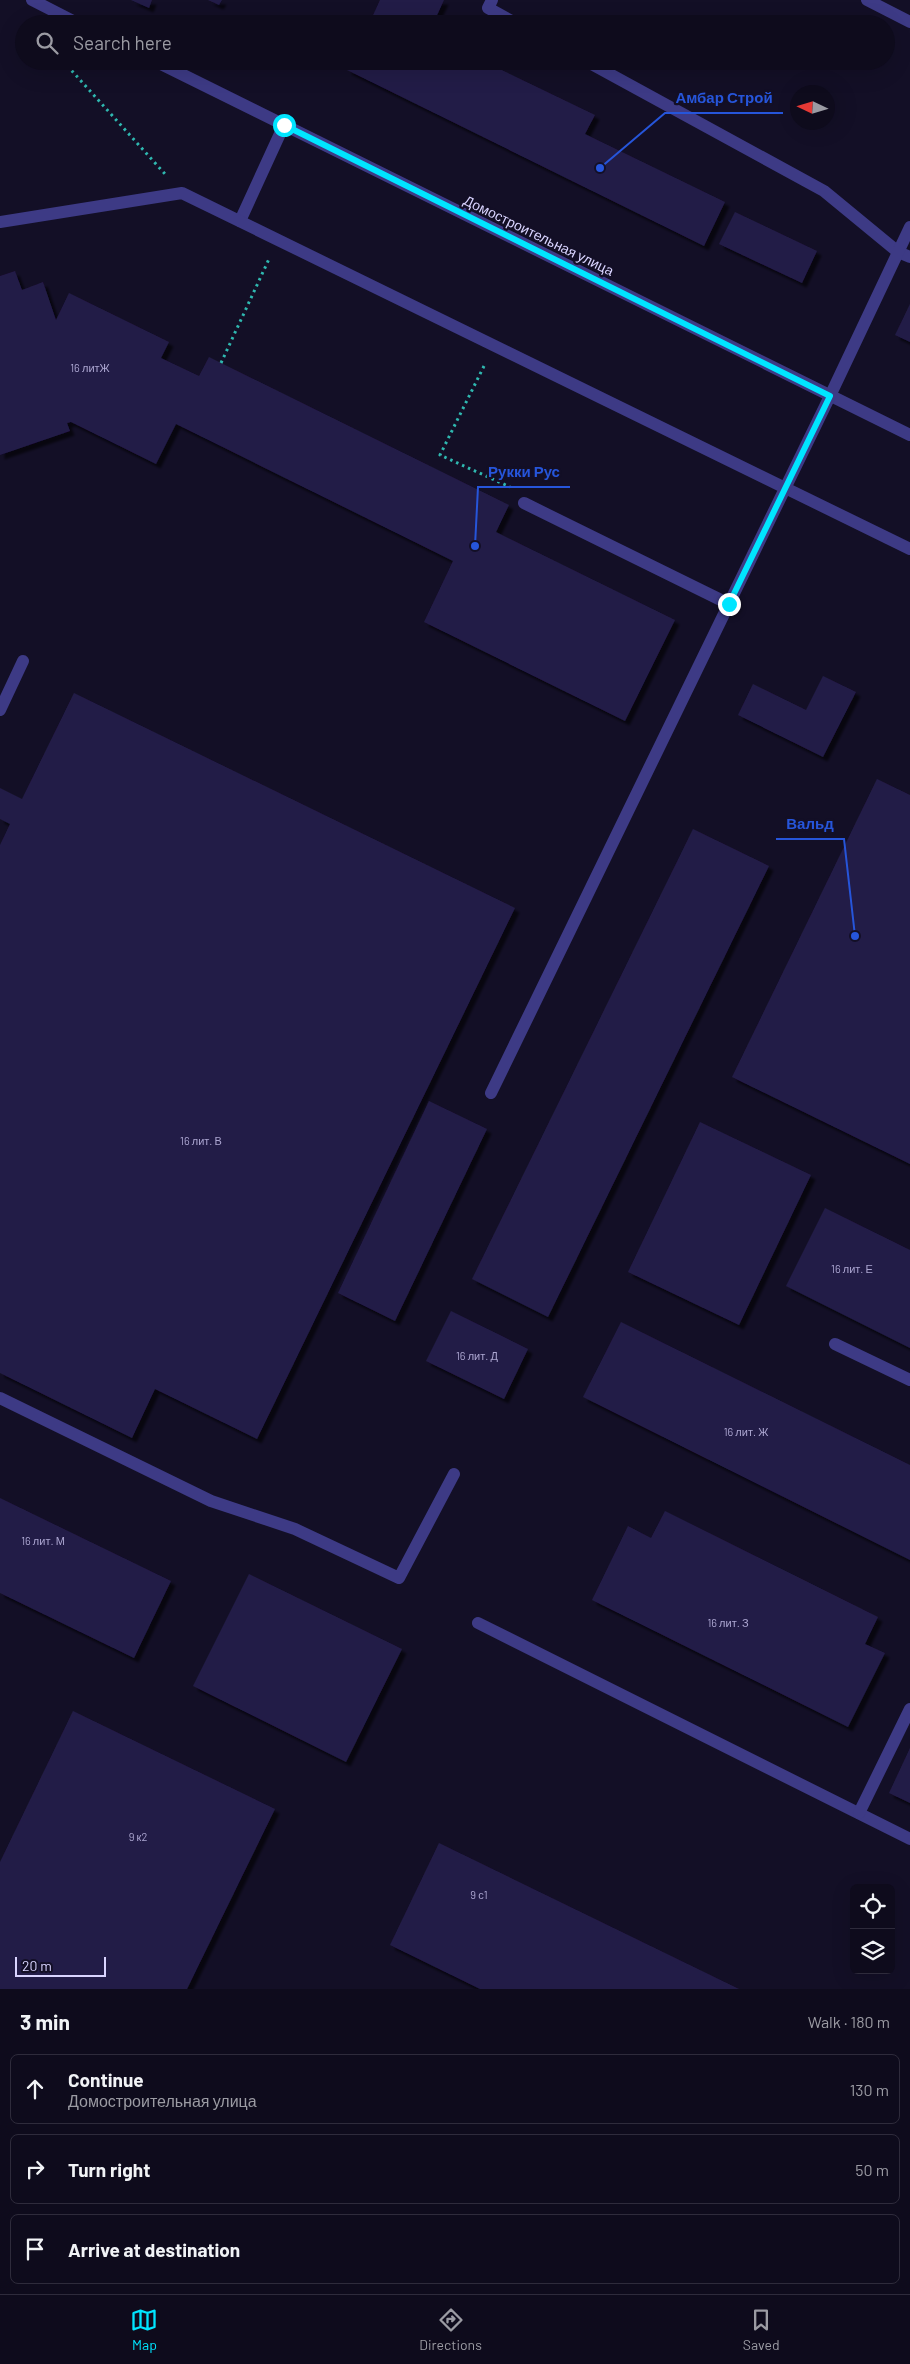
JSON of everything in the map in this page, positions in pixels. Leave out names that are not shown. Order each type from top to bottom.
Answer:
[{"type":"street","points":[[32,0],[61,15]]},
{"type":"street","points":[[492,0],[488,8],[501,15]]},
{"type":"street","points":[[867,0],[910,22]]},
{"type":"street","name":"Домостроительная улица","points":[[173,70],[910,435]]},
{"type":"street","points":[[602,70],[824,191],[904,254]]},
{"type":"street","points":[[240,221],[284,125]]},
{"type":"street","points":[[0,222],[182,193],[910,549]]},
{"type":"street","points":[[491,1093],[830,396],[904,254],[910,227]]},
{"type":"street","points":[[524,502],[729,604]]},
{"type":"street","points":[[0,710],[23,661]]},
{"type":"street","points":[[835,1344],[910,1380]]},
{"type":"street","points":[[0,1398],[211,1501],[295,1529],[399,1578],[454,1474]]},
{"type":"street","points":[[478,1623],[910,1839]]},
{"type":"street","points":[[859,1813],[910,1709]]},
{"type":"path","points":[[71,70],[182,193]]},
{"type":"path","points":[[221,363],[278,240]]},
{"type":"path","points":[[494,345],[440,455],[512,488],[524,502]]},
{"type":"building","points":[[131,0],[152,0],[149,8]]},
{"type":"building","points":[[208,0],[222,0],[219,5]]},
{"type":"building","points":[[380,0],[444,0],[437,15],[373,15]]},
{"type":"building","points":[[347,70],[502,70],[595,115],[585,134],[725,202],[704,246]]},
{"type":"building","points":[[735,212],[817,251],[802,283],[719,244]]},
{"type":"building","points":[[15,271],[22,290],[43,282],[56,320],[69,293],[169,342],[161,358],[199,376],[209,357],[509,505],[496,532],[675,620],[625,721],[424,622],[453,561],[176,424],[156,464],[71,422],[67,423],[70,431],[0,455],[0,276]]},
{"type":"building","points":[[910,304],[910,342],[895,335]]},
{"type":"building","points":[[823,676],[856,692],[823,757],[738,715],[753,684],[806,710]]},
{"type":"building","points":[[74,693],[515,908],[257,1439],[155,1389],[132,1438],[0,1373],[0,845],[10,824],[0,819],[0,788],[22,799]]},
{"type":"building","points":[[877,779],[910,795],[910,1164],[732,1077]]},
{"type":"building","points":[[693,829],[769,866],[548,1317],[472,1279]]},
{"type":"building","points":[[429,1101],[487,1129],[395,1321],[338,1293]]},
{"type":"building","points":[[700,1122],[811,1175],[739,1325],[628,1272]]},
{"type":"building","points":[[825,1208],[910,1250],[910,1348],[786,1286]]},
{"type":"building","points":[[451,1311],[528,1349],[504,1399],[426,1361]]},
{"type":"building","points":[[621,1322],[910,1465],[910,1560],[583,1397]]},
{"type":"building","points":[[0,1498],[171,1581],[134,1658],[0,1593]]},
{"type":"building","points":[[665,1511],[878,1617],[865,1644],[885,1653],[848,1727],[592,1600],[628,1526],[651,1538]]},
{"type":"building","points":[[249,1574],[402,1649],[346,1762],[193,1686]]},
{"type":"building","points":[[73,1711],[275,1809],[187,1989],[0,1989],[0,1862]]},
{"type":"building","points":[[910,1748],[910,1803],[889,1793]]},
{"type":"building","points":[[439,1843],[739,1989],[480,1989],[390,1945]]},
{"type":"place","name":"Амбар Строй","points":[[600,168]]},
{"type":"place","name":"Рукки Рус","points":[[475,546]]},
{"type":"place","name":"Вальд","points":[[855,936]]},
{"type":"route","points":[[284,125],[830,396],[729,604]]}]
